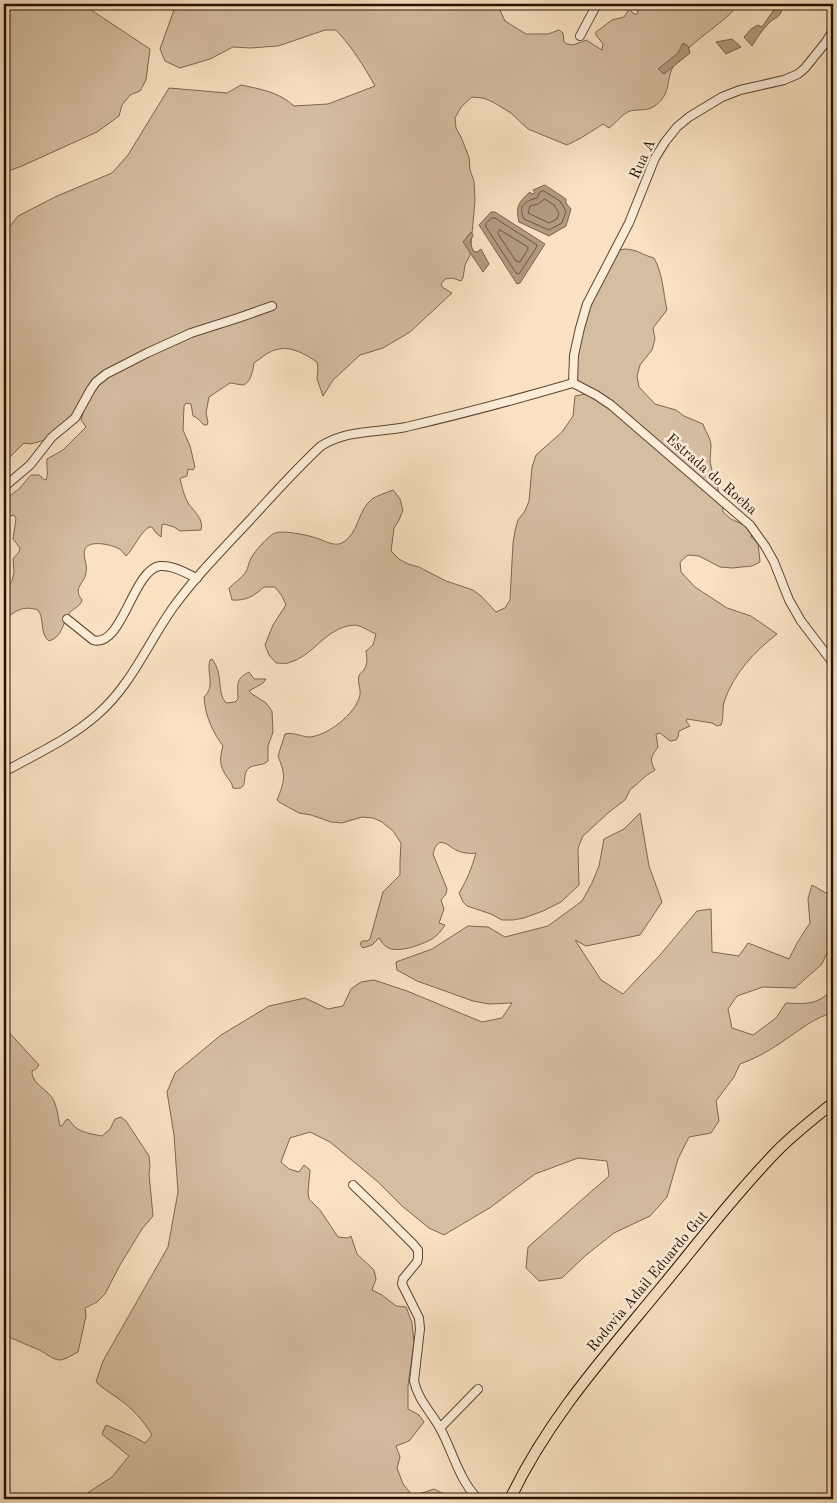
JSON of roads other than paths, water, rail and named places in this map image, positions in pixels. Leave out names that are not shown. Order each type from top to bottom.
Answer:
[{"type":"main road","name":"Rodovia Adail Eduardo Gut","points":[[510,1499],[529,1463],[557,1418],[585,1380],[763,1167],[800,1130],[833,1103]]},
{"type":"street","points":[[580,36],[597,4]]},
{"type":"street","name":"Rua A","points":[[573,383],[574,354],[587,304],[629,223],[656,158],[665,142],[677,127],[690,116],[722,97],[740,90],[784,80],[798,74],[826,42],[833,30]]},
{"type":"street","points":[[4,487],[30,465],[52,437],[70,423],[79,412],[96,382],[106,374],[191,333],[272,306]]},
{"type":"street","points":[[4,772],[65,739],[83,727],[110,702],[127,683],[172,609],[196,578],[321,446],[341,436],[395,429],[439,420],[573,383]]},
{"type":"street","name":"Estrada do Rocha","points":[[573,383],[596,395],[611,406],[750,525],[774,562],[789,600],[801,622],[833,664]]},
{"type":"street","points":[[68,618],[93,640],[98,642],[104,640],[112,632],[150,569],[159,566],[172,567],[196,578]]},
{"type":"street","points":[[352,1185],[418,1250],[417,1262],[403,1279],[402,1284],[419,1318],[420,1329],[414,1381],[421,1400],[440,1428],[459,1471],[470,1490],[478,1499]]},
{"type":"street","points":[[440,1428],[478,1389]]},
{"type":"water","points":[[777,5],[783,5],[779,15],[766,26],[752,46],[744,37],[751,29],[758,25],[762,27]]},
{"type":"water","points":[[732,39],[741,47],[726,54],[716,42]]},
{"type":"water","points":[[683,43],[688,46],[690,53],[664,74],[658,69],[678,53]]},
{"type":"water","points":[[545,185],[566,199],[566,203],[571,209],[566,226],[549,236],[519,222],[517,212],[521,201],[526,195],[530,192],[532,194],[535,193],[533,190]]},
{"type":"water","points":[[491,212],[495,212],[545,244],[520,283],[517,284],[479,225]]},
{"type":"water","points":[[471,232],[473,236],[470,241],[473,251],[477,252],[481,249],[489,264],[483,272],[463,242]]}]
